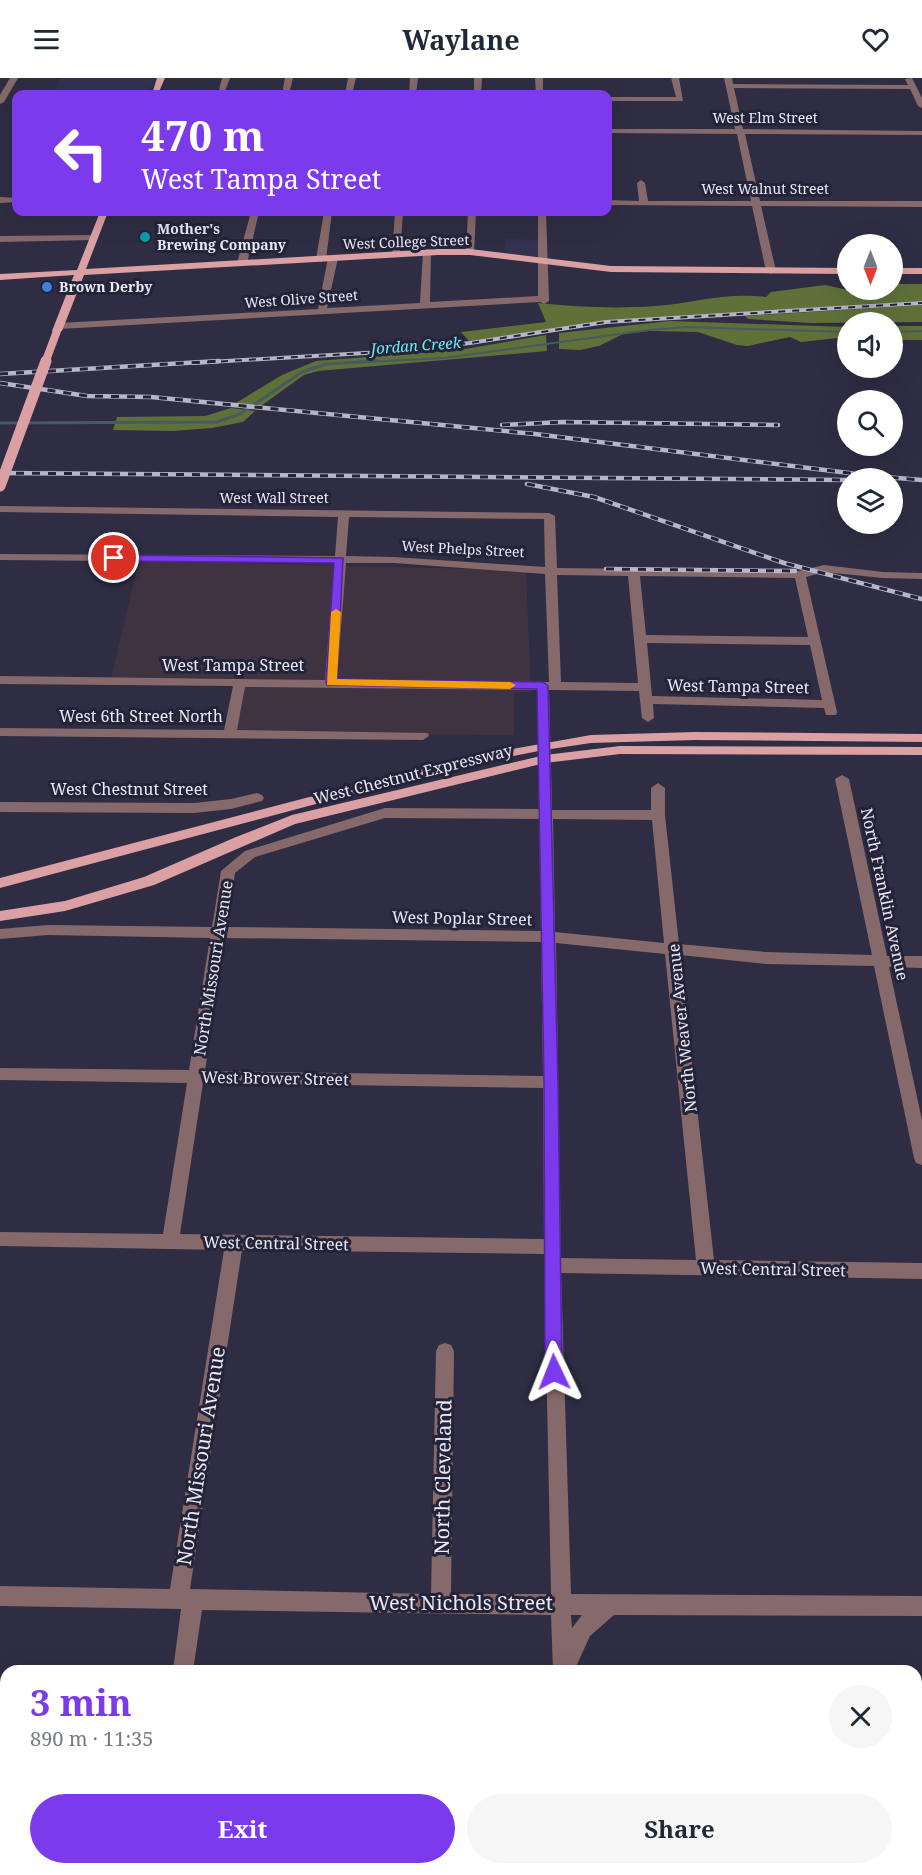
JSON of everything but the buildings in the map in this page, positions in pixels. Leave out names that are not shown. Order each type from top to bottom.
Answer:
[{"type":"main road","points":[[0,486],[79,272],[102,216]]},
{"type":"main road","name":"West College Street","points":[[0,277],[427,252],[470,252],[625,270],[837,271]]},
{"type":"main road","points":[[903,271],[922,271]]},
{"type":"main road","name":"West Chestnut Expressway","points":[[0,916],[65,906],[149,881],[292,820],[591,739],[695,736],[922,738]]},
{"type":"main road","name":"West Chestnut Expressway","points":[[0,883],[451,764],[544,753],[620,750],[922,751]]},
{"type":"street","points":[[0,102],[14,78]]},
{"type":"street","points":[[612,99],[680,99],[675,78]]},
{"type":"street","points":[[909,78],[922,106]]},
{"type":"street","points":[[771,270],[729,82],[913,87]]},
{"type":"street","name":"West Elm Street","points":[[612,131],[922,133]]},
{"type":"street","points":[[641,183],[644,203]]},
{"type":"street","name":"West Walnut Street","points":[[612,202],[922,204]]},
{"type":"street","points":[[242,263],[254,216]]},
{"type":"street","points":[[321,259],[327,216]]},
{"type":"street","points":[[396,254],[399,216]]},
{"type":"street","points":[[470,252],[472,216]]},
{"type":"street","points":[[542,216],[543,261]]},
{"type":"street","points":[[0,239],[93,237]]},
{"type":"street","points":[[425,305],[427,252]]},
{"type":"street","points":[[322,311],[333,258]]},
{"type":"street","name":"West Olive Street","points":[[58,329],[322,311],[543,300],[543,261]]},
{"type":"street","name":"West Wall Street","points":[[0,509],[549,516],[550,570]]},
{"type":"street","points":[[332,682],[344,513]]},
{"type":"street","name":"West Phelps Street","points":[[0,557],[394,560],[634,573],[800,575],[824,568],[883,575],[922,576]]},
{"type":"street","points":[[550,570],[549,686],[544,753],[551,1082],[553,1247],[551,1265],[563,1665]]},
{"type":"street","points":[[634,573],[648,718]]},
{"type":"street","points":[[640,639],[815,641],[800,575]]},
{"type":"street","name":"West Tampa Street","points":[[0,680],[549,686],[830,708],[815,641]]},
{"type":"street","name":"West 6th Street North","points":[[0,732],[230,734],[240,682]]},
{"type":"street","points":[[230,734],[423,736]]},
{"type":"street","name":"North Franklin Avenue","points":[[842,779],[922,1158]]},
{"type":"street","name":"North Weaver Avenue","points":[[658,788],[658,815],[706,1268]]},
{"type":"street","name":"West Chestnut Street","points":[[0,807],[194,808],[231,804],[256,798]]},
{"type":"street","name":"North Missouri Avenue","points":[[170,1242],[228,872],[250,855],[385,813],[546,814]]},
{"type":"street","points":[[546,814],[658,815]]},
{"type":"street","name":"West Poplar Street","points":[[0,934],[48,930],[548,937],[766,958],[922,962]]},
{"type":"street","name":"West Brower Street","points":[[0,1074],[551,1082]]},
{"type":"street","name":"West Central Street","points":[[0,1239],[553,1247]]},
{"type":"street","name":"North Missouri Avenue","points":[[183,1665],[186,1599],[234,1243]]},
{"type":"street","name":"West Central Street","points":[[551,1265],[922,1271]]},
{"type":"street","name":"North Cleveland","points":[[441,1604],[445,1351]]},
{"type":"street","name":"West Nichols Street","points":[[0,1596],[441,1604],[922,1606]]},
{"type":"street","points":[[566,1665],[584,1625],[599,1610],[613,1604]]},
{"type":"shaded area","points":[[61,78],[155,78],[150,90],[54,90]]},
{"type":"shaded area","points":[[506,239],[540,240],[539,256],[530,257],[504,252]]},
{"type":"shaded area","points":[[139,561],[526,570],[531,692],[514,693],[514,735],[236,733],[245,678],[111,678]]},
{"type":"green space","points":[[903,284],[922,284],[922,301],[599,322],[469,341],[461,332],[546,322],[538,303],[567,306],[640,307],[723,297],[766,297],[771,292],[825,285],[837,288],[837,300],[903,300]]},
{"type":"green space","points":[[922,305],[922,322],[903,322],[903,312],[837,312],[837,323],[748,319],[745,316]]},
{"type":"green space","points":[[670,321],[837,327],[837,338],[801,342],[790,337],[748,346],[737,345],[698,332],[650,331],[623,334],[599,346],[580,350],[559,349],[559,333]]},
{"type":"green space","points":[[903,326],[922,326],[922,340],[903,340]]},
{"type":"green space","points":[[546,335],[547,351],[318,371],[304,375],[261,406],[236,403],[282,375],[316,361],[459,350]]},
{"type":"green space","points":[[231,408],[255,411],[243,422],[212,428],[173,431],[113,430],[117,417],[205,416]]},
{"type":"waterway","name":"Jordan Creek","points":[[347,363],[444,358],[649,330],[687,327],[837,332]]},
{"type":"waterway","name":"Jordan Creek","points":[[903,332],[922,331]]},
{"type":"waterway","name":"Jordan Creek","points":[[0,423],[217,422],[240,414],[302,372],[326,364],[377,361]]},
{"type":"railway","points":[[193,363],[400,351],[470,343],[606,322],[922,303]]},
{"type":"railway","points":[[0,374],[219,361]]},
{"type":"railway","points":[[0,383],[87,396],[151,397],[535,434],[873,476],[922,480]]},
{"type":"railway","points":[[502,425],[563,422],[778,425]]},
{"type":"railway","points":[[0,473],[837,480]]},
{"type":"railway","points":[[527,484],[594,497],[784,563],[922,599]]},
{"type":"railway","points":[[606,569],[795,571]]},
{"type":"slow traffic","points":[[336,612],[332,682],[510,685]]},
{"type":"place","name":"Mother's Brewing Company","points":[[145,237]]},
{"type":"place","name":"Brown Derby","points":[[47,287]]},
{"type":"route","points":[[114,558],[339,560],[332,682],[543,686],[554,1372]]}]
